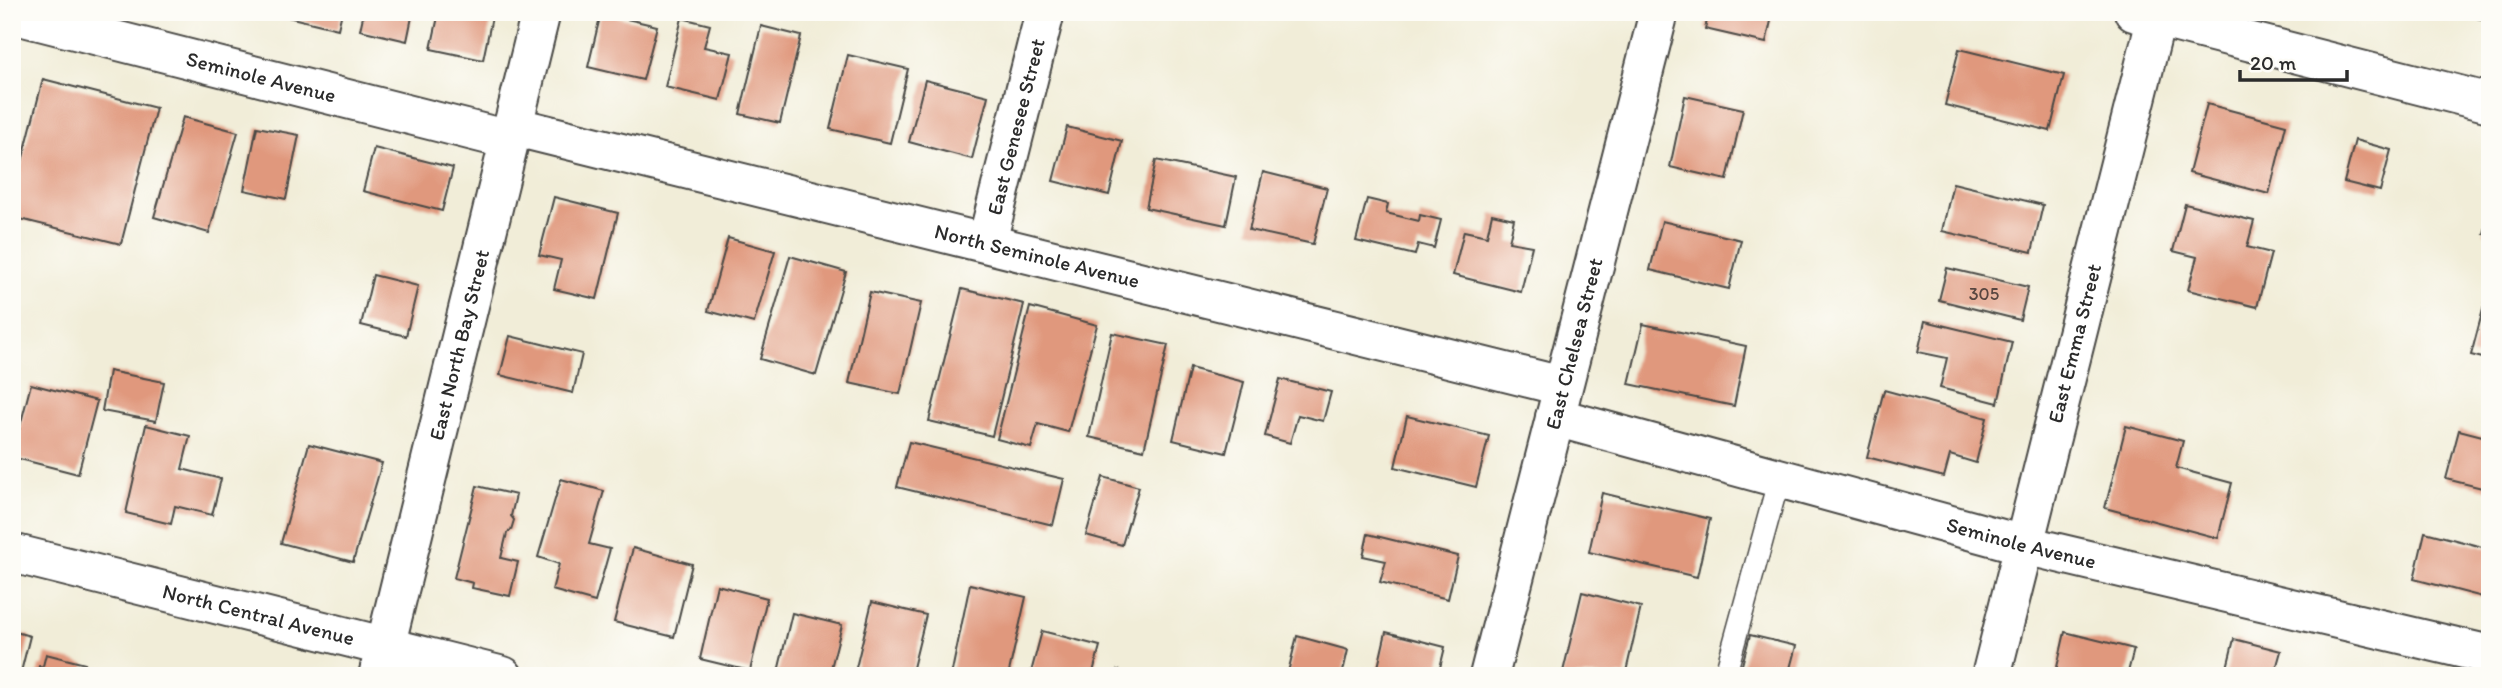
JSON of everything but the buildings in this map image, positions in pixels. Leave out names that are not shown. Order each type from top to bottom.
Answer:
[{"type":"street","name":"East North Bay Street","points":[[382,661],[541,12]]},
{"type":"street","name":"East Genesee Street","points":[[987,242],[1045,12]]},
{"type":"street","name":"East Chelsea Street","points":[[1489,676],[1659,12]]},
{"type":"street","name":"Seminole Avenue","points":[[12,14],[511,133]]},
{"type":"street","points":[[2150,14],[2490,103]]},
{"type":"street","name":"East Emma Street","points":[[1991,676],[2150,14]]},
{"type":"street","name":"North Seminole Avenue","points":[[511,133],[987,242],[1559,401]]},
{"type":"street","name":"Seminole Avenue","points":[[1559,401],[1779,479],[2024,545],[2490,655]]},
{"type":"street","name":"North Central Avenue","points":[[12,553],[382,661],[503,676]]},
{"type":"lane","points":[[1725,676],[1779,479]]}]
